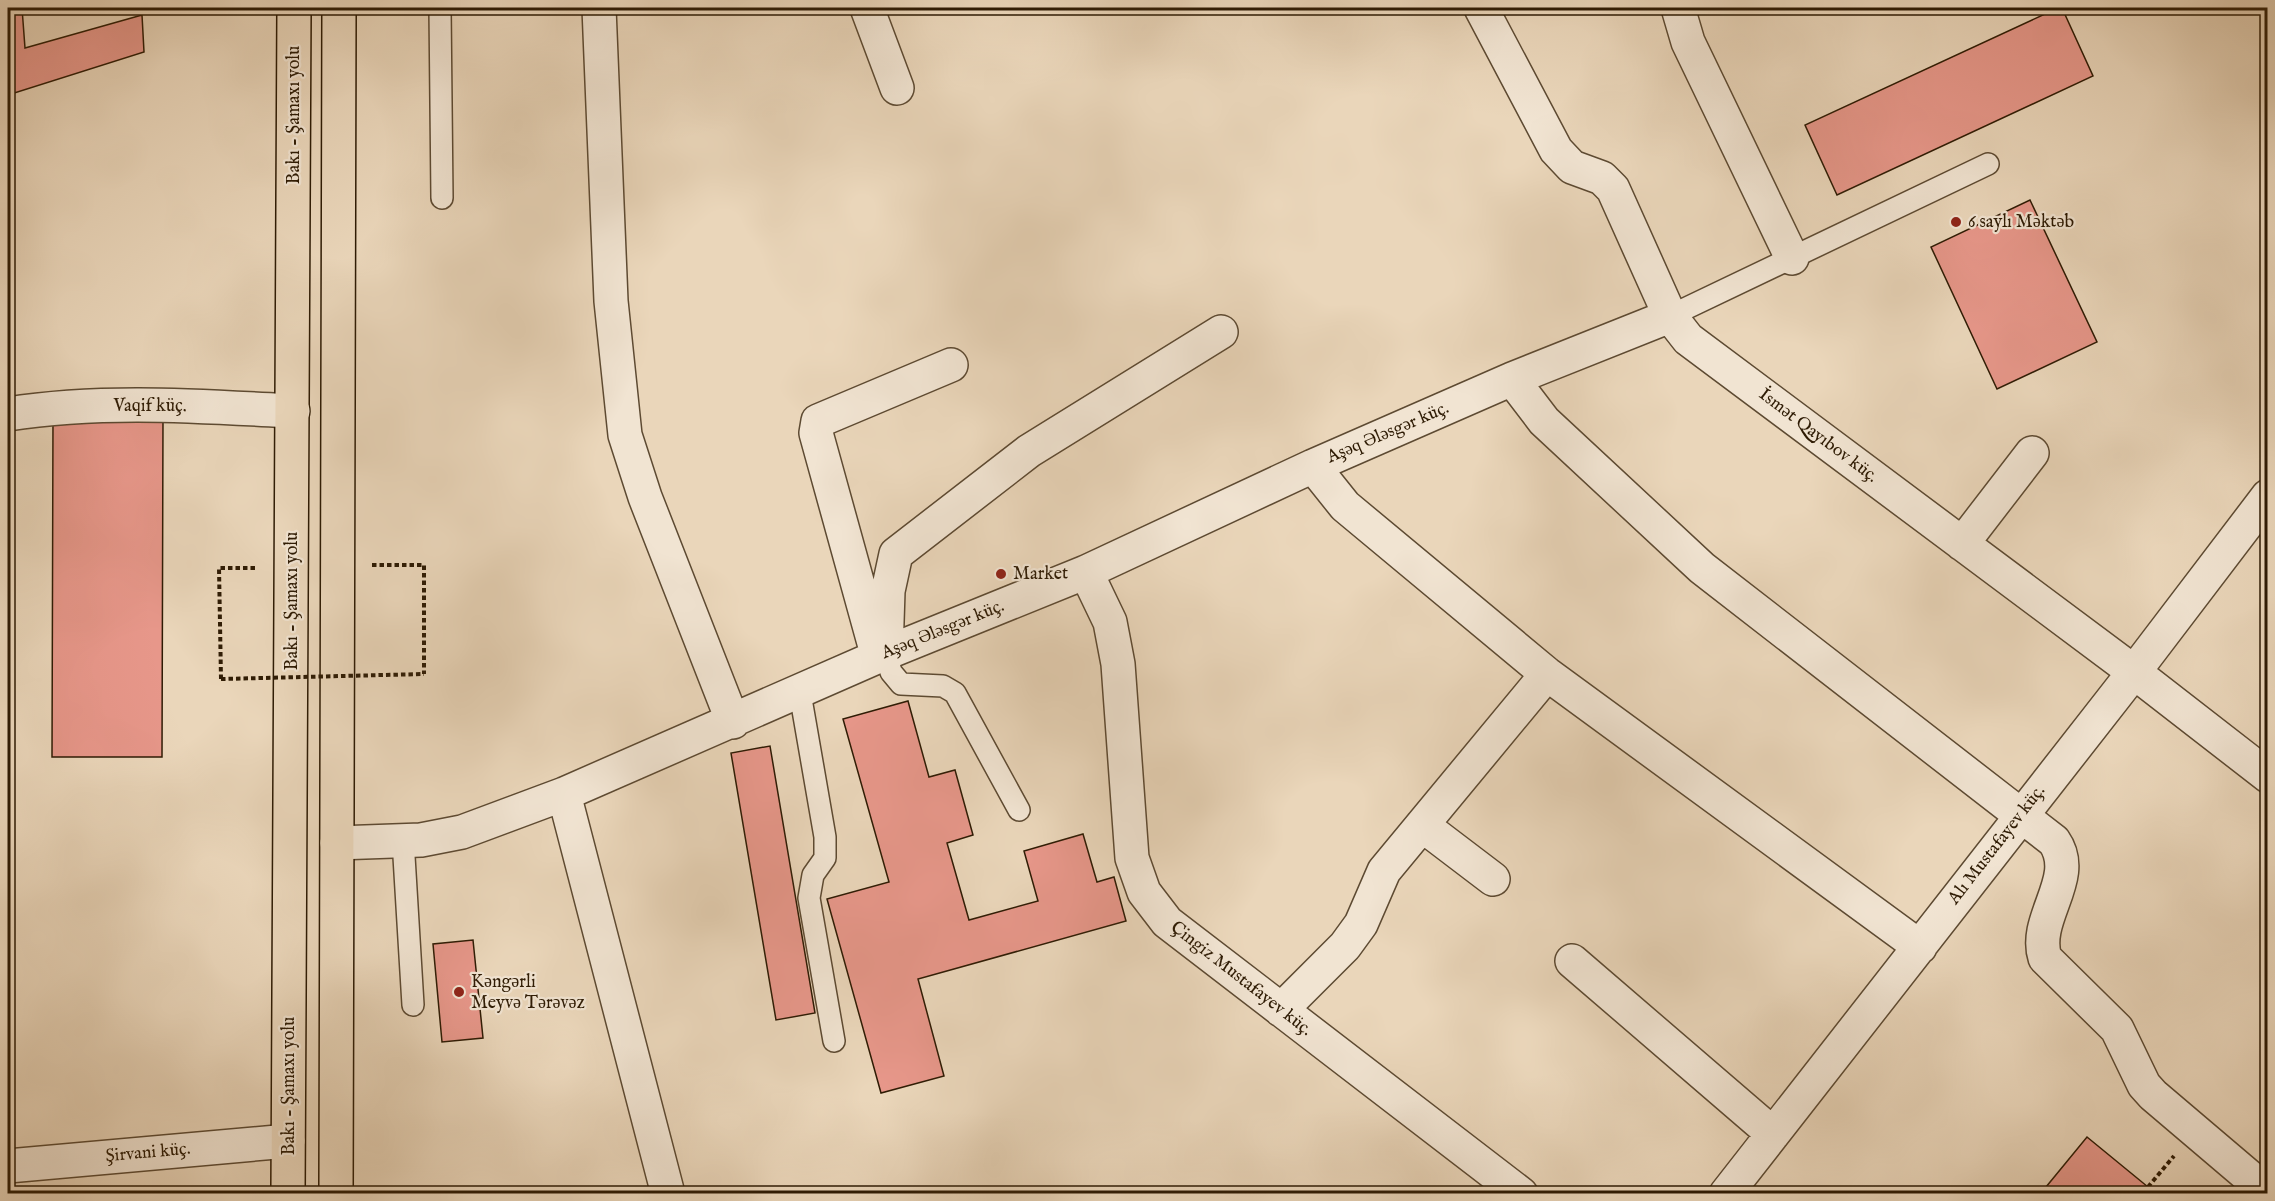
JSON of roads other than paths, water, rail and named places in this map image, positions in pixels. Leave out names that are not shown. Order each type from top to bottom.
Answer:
[{"type":"highway","name":"Bakı - Şamaxı yolu","points":[[288,1194],[294,8]]},
{"type":"highway","points":[[336,1194],[339,8]]},
{"type":"street","points":[[598,8],[611,301],[625,435],[645,497],[733,723]]},
{"type":"street","points":[[867,8],[897,88]]},
{"type":"street","name":"İsmət Qayıbov küç.","points":[[1481,8],[1556,150],[1572,167],[1602,178],[1613,189],[1670,316],[1688,339],[2134,672],[2268,776]]},
{"type":"street","points":[[1678,8],[1688,42],[1792,258]]},
{"type":"street","name":"Aşəq Ələsgər küç.","points":[[338,843],[403,840],[462,832],[564,794],[733,723],[882,655],[1086,572],[1313,466],[1512,379],[1670,316]]},
{"type":"street","points":[[882,655],[888,591],[896,555],[1029,451],[1221,332]]},
{"type":"street","points":[[882,655],[816,433],[818,421],[951,365]]},
{"type":"street","points":[[1512,379],[1544,421],[1702,568],[2054,841],[2061,852],[2063,868],[2040,942],[2045,958],[2117,1029],[2144,1085],[2153,1095],[2253,1180]]},
{"type":"street","name":"Vaqif küç.","points":[[8,414],[62,406],[197,406],[293,411]]},
{"type":"street","points":[[1962,544],[2032,453]]},
{"type":"street","points":[[1313,466],[1345,506],[1548,674],[1920,947]]},
{"type":"street","name":"Alı Mustafayev küç.","points":[[1726,1194],[2134,672],[2268,496]]},
{"type":"street","name":"Çingiz Mustafayev küç.","points":[[1086,572],[1110,622],[1118,664],[1132,858],[1144,892],[1167,922],[1521,1194]]},
{"type":"street","points":[[1281,1010],[1345,946],[1361,924],[1384,871],[1548,674]]},
{"type":"street","points":[[564,794],[668,1194]]},
{"type":"street","points":[[1422,825],[1493,879]]},
{"type":"street","points":[[1572,961],[1773,1134]]},
{"type":"street","name":"Şirvani küç.","points":[[8,1166],[288,1141]]},
{"type":"lane","points":[[440,8],[442,198]]},
{"type":"lane","points":[[1670,316],[1988,164]]},
{"type":"lane","points":[[882,655],[891,672],[902,684],[943,686],[955,693],[1019,810]]},
{"type":"lane","points":[[800,693],[825,837],[825,858],[813,875],[809,898],[834,1041]]},
{"type":"lane","points":[[403,840],[413,1005]]},
{"type":"place","name":"6 saylı Məktəb","points":[[1956,222]]},
{"type":"place","name":"Market","points":[[1001,574]]},
{"type":"place","name":"Kəngərli Meyvə Tərəvəz","points":[[459,992]]}]
